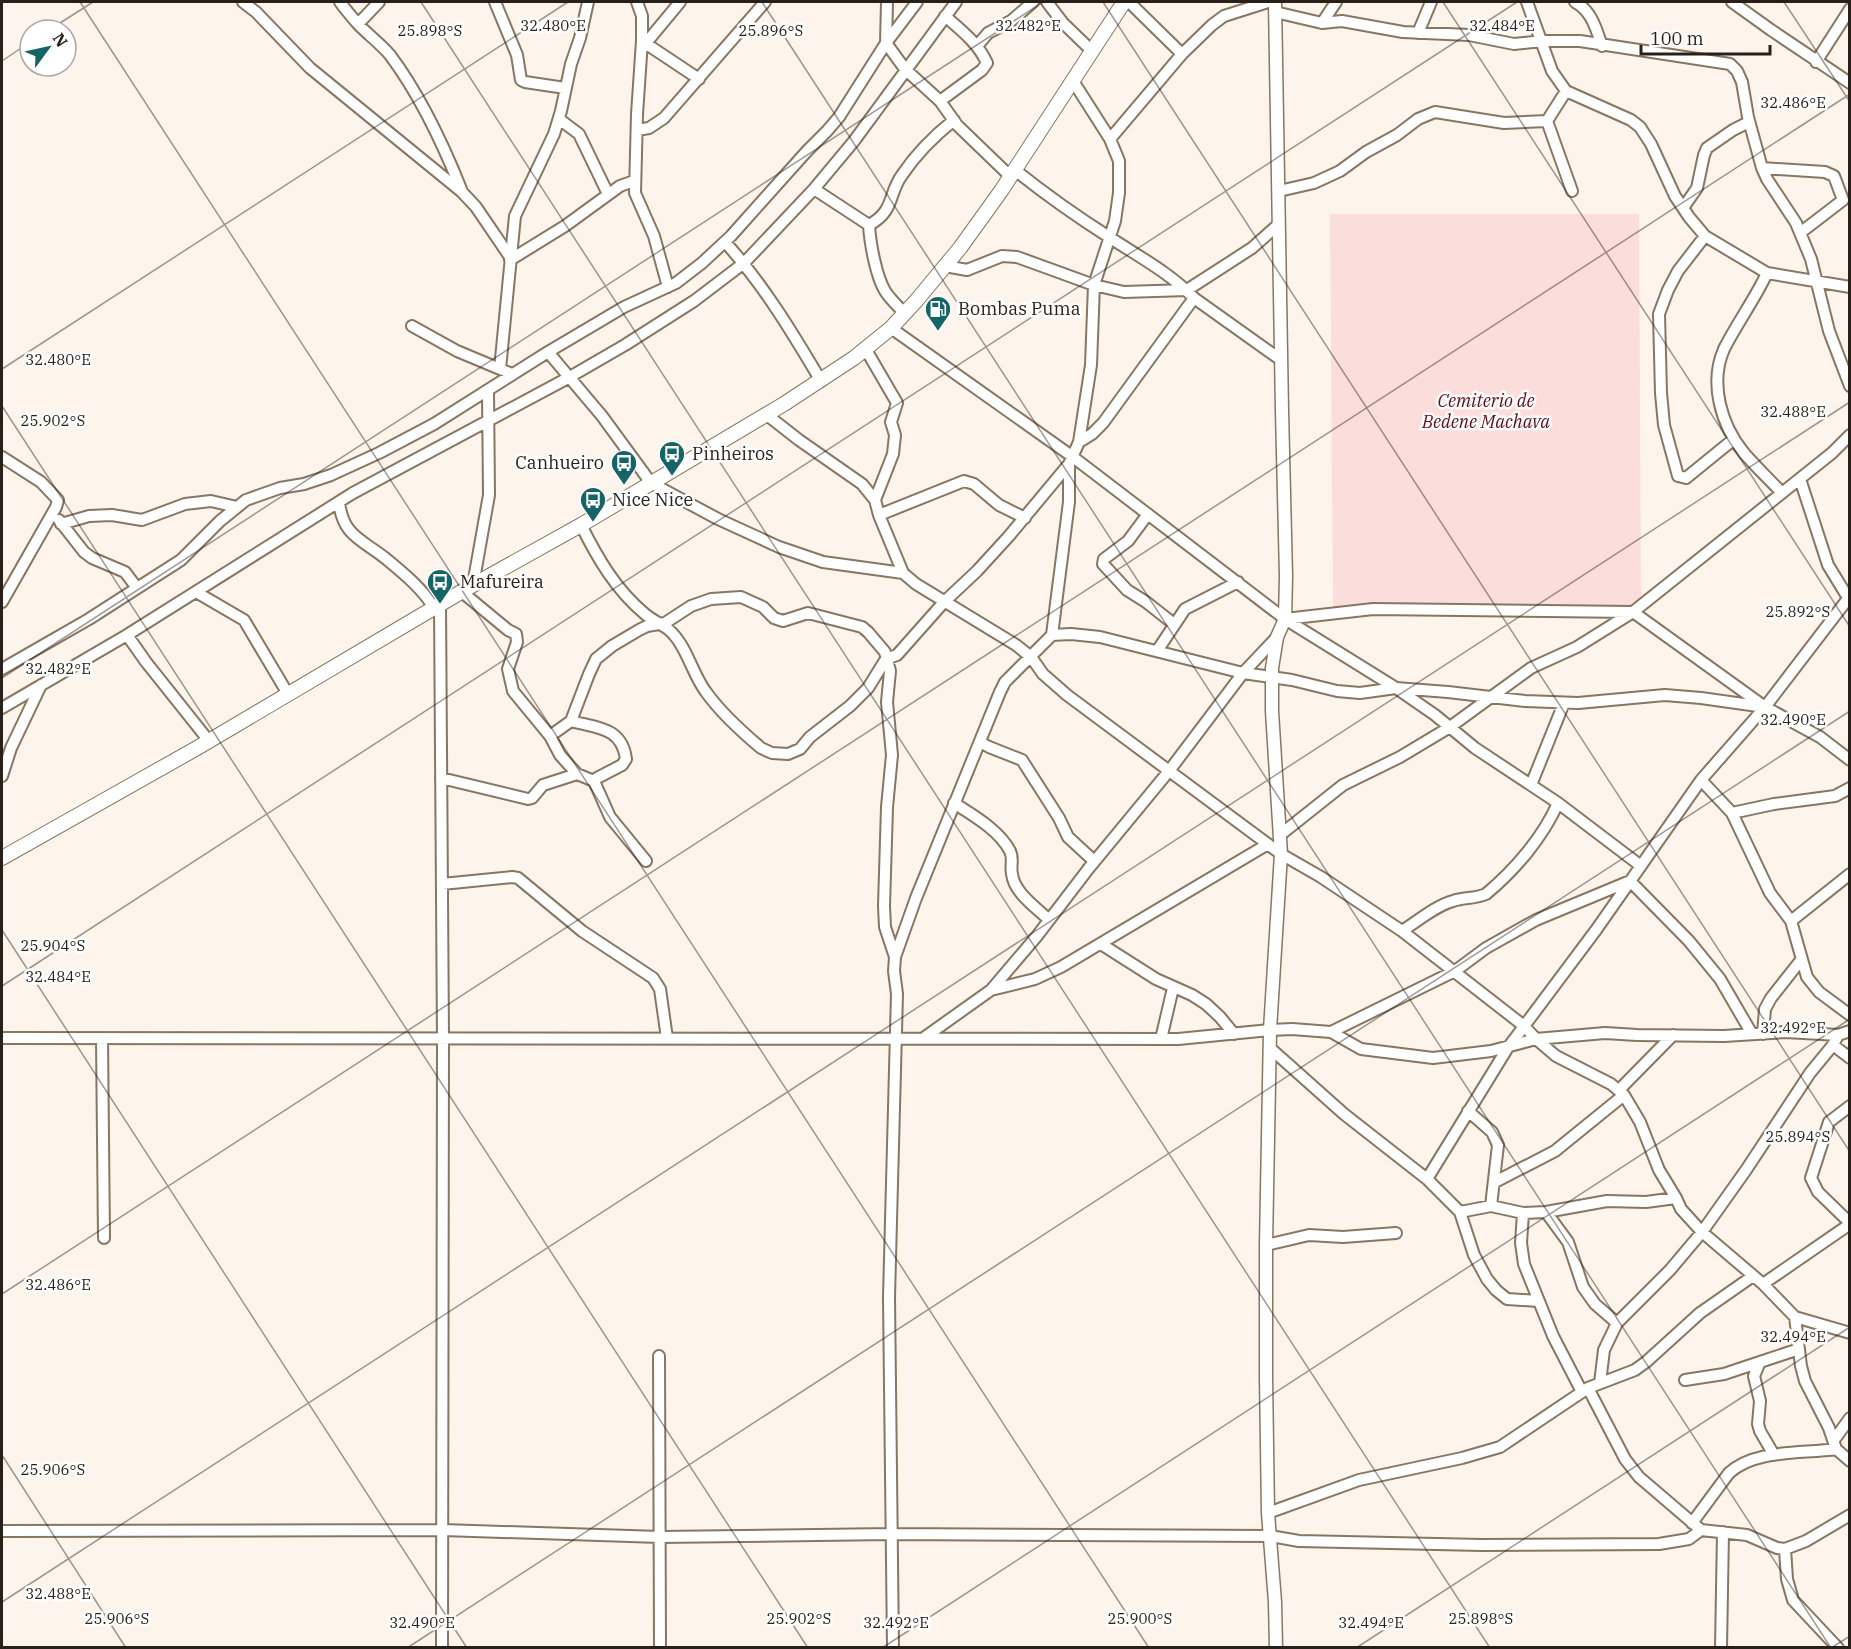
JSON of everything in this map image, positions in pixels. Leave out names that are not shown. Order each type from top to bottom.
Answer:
[{"type":"main road","points":[[2,858],[581,525],[767,415],[821,381],[866,348],[891,328],[945,266],[1013,173],[1092,51],[1127,2]]},
{"type":"street","points":[[243,2],[261,17],[310,68],[462,192],[476,207],[510,258]]},
{"type":"street","points":[[340,2],[358,24],[381,45],[402,74],[451,164],[462,192]]},
{"type":"street","points":[[358,24],[379,2]]},
{"type":"street","points":[[495,2],[517,56],[521,80],[565,88]]},
{"type":"street","points":[[500,369],[515,216],[559,119],[570,64],[580,38],[588,2]]},
{"type":"street","points":[[637,2],[642,16],[644,42],[635,193],[654,236],[668,287]]},
{"type":"street","points":[[644,42],[681,2]]},
{"type":"street","points":[[637,130],[649,128],[664,118],[765,2]]},
{"type":"street","points":[[887,2],[886,43],[905,69],[940,101],[954,120],[1013,173],[1110,238],[1142,256],[1281,360]]},
{"type":"street","points":[[2,669],[65,634],[181,560],[246,500],[280,488],[304,484],[331,475],[379,453],[434,424],[548,352],[624,308],[676,283],[725,242],[839,117],[886,43],[918,2]]},
{"type":"street","points":[[2,708],[127,635],[339,502],[568,378],[694,301],[744,263],[814,189],[854,141],[956,2]]},
{"type":"street","points":[[977,46],[988,33],[1011,21],[1034,2]]},
{"type":"street","points":[[1047,2],[1063,23],[1092,51]]},
{"type":"street","points":[[1127,2],[1182,54]]},
{"type":"street","points":[[1322,23],[1336,2]]},
{"type":"street","points":[[1418,33],[1431,2]]},
{"type":"street","points":[[1527,2],[1552,71],[1566,91],[1631,120],[1640,127],[1683,208],[1705,236],[1767,273],[1817,282],[1848,283]]},
{"type":"street","points":[[1575,2],[1582,5],[1592,17],[1602,46]]},
{"type":"street","points":[[1732,2],[1816,62],[1850,83]]},
{"type":"street","points":[[1273,5],[1286,576],[1285,619],[1277,637],[1272,677],[1281,854],[1270,1030],[1266,1245],[1268,1513],[1276,1647]]},
{"type":"street","points":[[1110,139],[1182,54],[1224,16],[1273,5],[1322,23],[1342,21],[1418,33],[1470,35],[1514,44],[1580,41],[1730,64],[1737,71],[1742,82],[1749,122],[1762,168],[1800,233],[1817,282],[1830,332],[1850,386]]},
{"type":"street","points":[[1816,62],[1850,9]]},
{"type":"street","points":[[940,101],[982,70],[987,63],[977,46],[945,16]]},
{"type":"street","points":[[644,42],[699,79]]},
{"type":"street","points":[[581,525],[598,558],[613,580],[643,612],[658,625],[668,629],[678,642],[706,692],[761,748],[772,753],[788,754],[800,749],[810,737],[850,706],[868,688],[886,660],[897,656],[1024,518],[1071,460],[1079,442],[1091,365],[1094,285],[1115,221],[1119,161],[1110,139],[1073,81]]},
{"type":"street","points":[[1547,121],[1566,91]]},
{"type":"street","points":[[1279,191],[1314,183],[1340,171],[1418,119],[1435,112],[1504,123],[1547,121]]},
{"type":"street","points":[[559,119],[579,134],[608,194]]},
{"type":"street","points":[[869,225],[879,219],[888,208],[902,174],[936,134],[954,120]]},
{"type":"street","points":[[1547,121],[1572,191]]},
{"type":"street","points":[[1683,208],[1697,189],[1707,148],[1732,130],[1749,122]]},
{"type":"street","points":[[1762,168],[1825,172],[1834,176],[1843,200],[1800,233]]},
{"type":"street","points":[[510,258],[565,226],[620,186],[634,181]]},
{"type":"street","points":[[814,189],[869,225],[878,276],[887,294],[904,313]]},
{"type":"street","points":[[1079,442],[1092,434],[1102,423],[1191,294],[1252,248],[1279,224]]},
{"type":"street","points":[[1705,236],[1678,272],[1659,314],[1664,426],[1678,476],[1681,478],[1686,478],[1734,439]]},
{"type":"street","points":[[725,242],[744,263],[774,305],[821,381]]},
{"type":"street","points":[[945,266],[967,270],[1002,256],[1017,257],[1094,285],[1124,292],[1191,294]]},
{"type":"street","points":[[1767,273],[1723,351],[1718,372],[1717,392],[1734,439],[1743,452],[1782,493]]},
{"type":"street","points":[[412,326],[457,351],[512,374]]},
{"type":"street","points":[[891,328],[1148,514],[1285,619],[1396,688],[1475,748],[1558,803],[1641,866]]},
{"type":"street","points":[[866,348],[897,403],[891,422],[895,435],[893,454],[875,500]]},
{"type":"street","points":[[548,352],[602,416],[651,483],[779,548],[823,562],[903,573],[944,603],[981,622],[1031,657],[1043,674],[1067,695],[1281,854],[1402,931],[1524,1026],[1557,1056],[1621,1093],[1640,1122],[1659,1170],[1686,1218],[1762,1284],[1795,1317],[1850,1333]]},
{"type":"street","points":[[488,391],[489,495],[467,589],[508,630],[516,634],[517,642],[508,669],[517,697],[550,736],[560,755],[578,774],[594,781],[610,817],[646,861]]},
{"type":"street","points":[[767,415],[862,484],[875,500],[903,573]]},
{"type":"street","points":[[1280,835],[1343,785],[1400,757],[1450,727],[1531,668],[1576,647],[1633,612],[1832,453],[1850,435]]},
{"type":"street","points":[[2,457],[41,482],[58,500],[53,513],[2,602]]},
{"type":"street","points":[[893,1647],[889,1297],[897,994],[895,957],[954,803],[1005,682],[1052,635],[1069,502],[1071,460]]},
{"type":"street","points":[[1427,1179],[1507,1048],[1641,866],[1701,780],[1765,707],[1849,598],[1828,564],[1800,479]]},
{"type":"street","points":[[879,515],[964,481],[974,484],[999,505],[1024,518]]},
{"type":"street","points":[[61,524],[88,516],[112,515],[142,520],[186,504],[211,501],[237,507]]},
{"type":"street","points":[[339,502],[343,521],[357,539],[382,556],[437,606],[443,1039],[442,1647]]},
{"type":"street","points":[[53,513],[84,552],[92,558],[125,572],[136,588]]},
{"type":"street","points":[[1148,514],[1128,541],[1104,560],[1103,564],[1127,590],[1174,624]]},
{"type":"street","points":[[1157,651],[1185,609],[1208,595],[1238,582]]},
{"type":"street","points":[[196,592],[244,620],[288,694]]},
{"type":"street","points":[[550,736],[571,721],[588,674],[596,659],[612,646],[639,630],[665,623],[691,606],[711,599],[741,597],[763,607],[774,618],[783,621],[808,612],[862,627],[885,652],[890,671],[887,702],[892,755],[887,807],[884,906],[885,927],[895,957]]},
{"type":"street","points":[[1285,619],[1373,609],[1633,612],[1765,707],[1820,737],[1850,760]]},
{"type":"street","points":[[127,635],[209,741]]},
{"type":"street","points":[[1052,635],[1100,637],[1243,673],[1315,684],[1337,691],[1360,693],[1396,688],[1564,703],[1665,694],[1765,707]]},
{"type":"street","points":[[925,1038],[991,990],[1169,771],[1243,673],[1277,637]]},
{"type":"street","points":[[2,776],[11,748],[41,685]]},
{"type":"street","points":[[1531,785],[1564,703]]},
{"type":"street","points":[[571,721],[608,730],[621,740],[625,750],[626,759],[622,765],[594,781]]},
{"type":"street","points":[[980,742],[1022,760],[1059,818],[1068,837],[1094,861]]},
{"type":"street","points":[[441,778],[528,799],[532,798],[543,784],[578,774]]},
{"type":"street","points":[[1701,780],[1732,813],[1770,893],[1791,921],[1807,977],[1819,992],[1850,1015]]},
{"type":"street","points":[[1732,813],[1835,795],[1850,788]]},
{"type":"street","points":[[954,803],[985,824],[1003,842],[1011,852],[1013,879],[1023,895],[1049,920]]},
{"type":"street","points":[[1402,931],[1454,900],[1486,894],[1506,875],[1544,830],[1558,803]]},
{"type":"street","points":[[991,990],[1035,978],[1061,967],[1268,844]]},
{"type":"street","points":[[1791,921],[1850,874]]},
{"type":"street","points":[[442,885],[518,878],[582,931],[653,978],[660,989],[667,1038]]},
{"type":"street","points":[[1331,1032],[1455,971],[1486,948],[1536,920],[1630,881]]},
{"type":"street","points":[[1630,881],[1689,941],[1720,979],[1758,1034]]},
{"type":"street","points":[[1101,944],[1173,988],[1192,995],[1206,1004],[1221,1017],[1234,1034]]},
{"type":"street","points":[[1758,1034],[1765,1009],[1771,998],[1801,960]]},
{"type":"street","points":[[1161,1039],[1173,988]]},
{"type":"street","points":[[2,1038],[1161,1039],[1292,1029],[1331,1032],[1361,1048],[1432,1058],[1507,1048],[1536,1039],[1605,1033],[1673,1035],[1786,1032],[1835,1040],[1850,1058]]},
{"type":"street","points":[[1600,1383],[1604,1350],[1617,1323],[1670,1270],[1702,1232],[1810,1073],[1835,1040],[1850,1031]]},
{"type":"street","points":[[1495,1182],[1555,1151],[1621,1093],[1673,1035]]},
{"type":"street","points":[[102,1038],[104,1238]]},
{"type":"street","points":[[1270,1048],[1344,1114],[1427,1179],[1460,1212],[1474,1255],[1496,1290],[1507,1299],[1538,1301]]},
{"type":"street","points":[[1762,1284],[1850,1223],[1818,1192],[1811,1178],[1829,1122],[1850,1106]]},
{"type":"street","points":[[1468,1111],[1492,1132],[1498,1145],[1491,1206]]},
{"type":"street","points":[[1460,1212],[1491,1206],[1523,1213],[1546,1212],[1607,1201],[1646,1202],[1676,1198]]},
{"type":"street","points":[[1546,1212],[1568,1242],[1583,1287],[1595,1304],[1617,1323]]},
{"type":"street","points":[[1523,1213],[1521,1243],[1524,1264],[1553,1336],[1625,1459],[1639,1476],[1701,1530],[1747,1535],[1777,1548],[1785,1549],[1806,1541],[1850,1515]]},
{"type":"street","points":[[1266,1245],[1309,1235],[1343,1237],[1396,1233]]},
{"type":"street","points":[[1268,1513],[1359,1480],[1462,1458],[1500,1447],[1585,1390],[1635,1370],[1700,1314],[1753,1276]]},
{"type":"street","points":[[1795,1317],[1805,1381],[1835,1445],[1850,1461]]},
{"type":"street","points":[[1686,1380],[1724,1374],[1799,1349]]},
{"type":"street","points":[[659,1356],[660,1647]]},
{"type":"street","points":[[1760,1362],[1754,1376],[1760,1401],[1758,1424],[1774,1455]]},
{"type":"street","points":[[1835,1445],[1850,1418]]},
{"type":"street","points":[[1692,1522],[1728,1473],[1736,1467],[1762,1457],[1835,1445]]},
{"type":"street","points":[[2,1532],[443,1530],[660,1537],[891,1534],[1270,1536],[1299,1541],[1459,1545],[1659,1544],[1689,1539],[1701,1530]]},
{"type":"street","points":[[1720,1647],[1723,1532]]},
{"type":"street","points":[[1785,1549],[1787,1580],[1793,1600],[1838,1647]]},
{"type":"green space","name":"Cemiterio de Bedene Machava","points":[[1330,214],[1639,214],[1641,608],[1333,609]]},
{"type":"place","name":"Bombas Puma","points":[[938,332]]},
{"type":"place","name":"Pinheiros","points":[[672,477]]},
{"type":"place","name":"Canhueiro","points":[[624,486]]},
{"type":"place","name":"Nice Nice","points":[[593,523]]},
{"type":"place","name":"Mafureira","points":[[440,605]]}]
